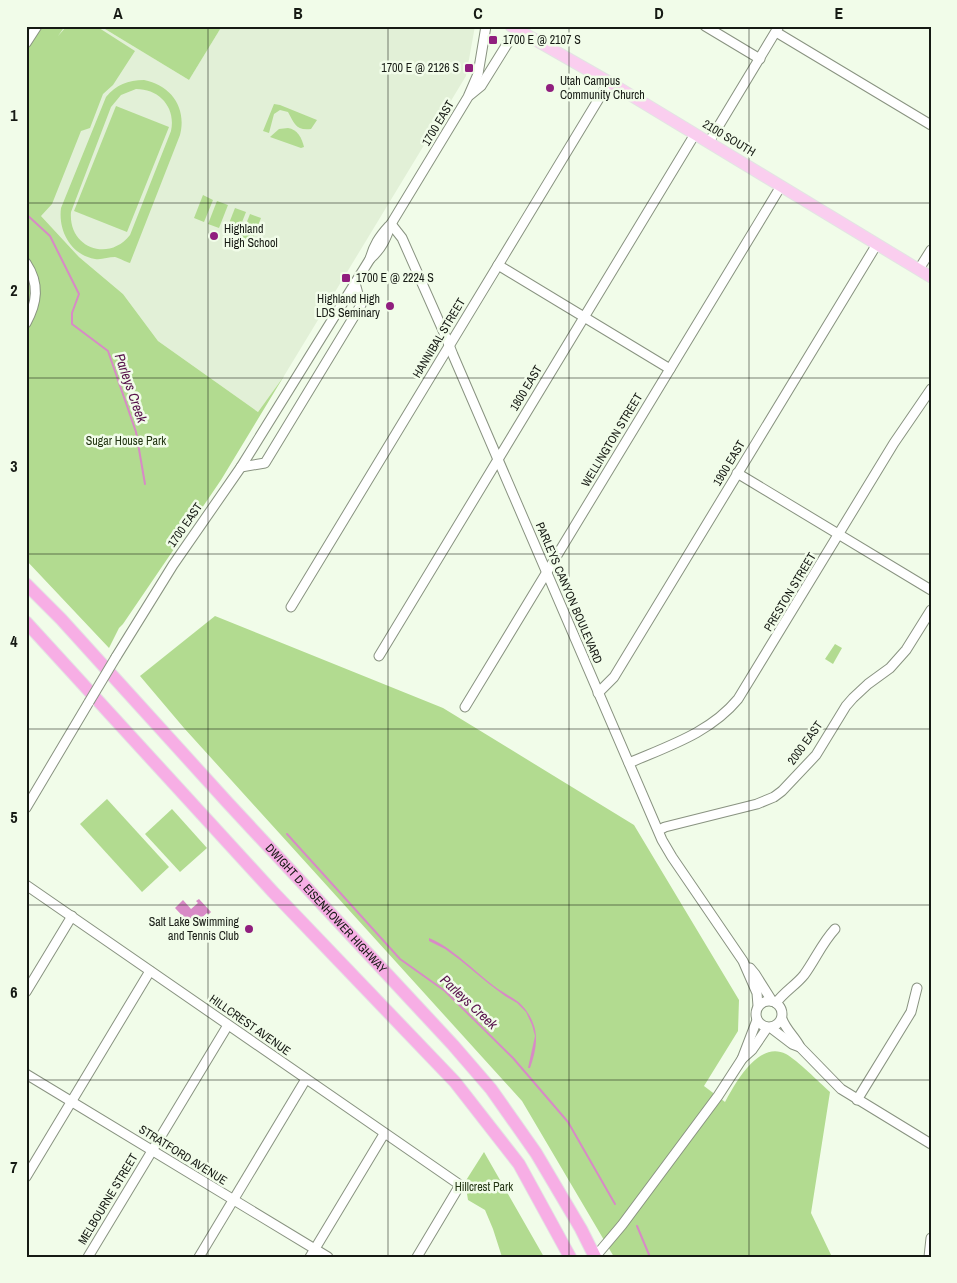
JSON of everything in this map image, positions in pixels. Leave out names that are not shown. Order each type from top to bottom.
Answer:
[{"type":"highway","name":"DWIGHT D. EISENHOWER HIGHWAY","points":[[26,584],[61,619],[221,796],[453,1045],[491,1089],[536,1153],[581,1229],[595,1257]]},
{"type":"highway","name":"DWIGHT D. EISENHOWER HIGHWAY","points":[[26,622],[273,892],[455,1082],[519,1164],[568,1253]]},
{"type":"main road","name":"2100 SOUTH","points":[[511,26],[609,82],[931,276]]},
{"type":"street","points":[[26,44],[37,26]]},
{"type":"street","name":"1700 EAST","points":[[26,808],[173,565],[241,467],[355,283],[386,240],[391,224],[468,97],[479,69],[486,26]]},
{"type":"street","points":[[705,26],[760,59]]},
{"type":"street","points":[[709,142],[778,29],[931,125]]},
{"type":"street","points":[[468,97],[481,86],[509,41],[516,38],[534,40]]},
{"type":"street","name":"HANNIBAL STREET","points":[[291,607],[609,82]]},
{"type":"street","name":"1800 EAST","points":[[379,656],[695,134]]},
{"type":"street","name":"WELLINGTON STREET","points":[[465,707],[781,186]]},
{"type":"street","name":"PARLEYS CANYON BOULEVARD","points":[[391,224],[402,238],[658,830],[672,857],[743,961],[757,992],[758,1006]]},
{"type":"street","name":"1900 EAST","points":[[598,693],[614,677],[877,244]]},
{"type":"street","points":[[919,269],[931,250]]},
{"type":"street","points":[[26,263],[31,271],[36,290],[33,309],[26,324]]},
{"type":"street","points":[[498,265],[670,369]]},
{"type":"street","points":[[241,467],[265,463],[361,305],[355,283]]},
{"type":"street","name":"PRESTON STREET","points":[[628,763],[699,732],[715,722],[733,705],[746,688],[894,443],[931,389]]},
{"type":"street","points":[[737,473],[931,590]]},
{"type":"street","name":"2000 EAST","points":[[658,830],[757,804],[782,792],[816,755],[853,698],[890,668],[906,650],[931,610]]},
{"type":"street","name":"HILLCREST AVENUE","points":[[26,885],[460,1186],[418,1257]]},
{"type":"street","points":[[26,992],[72,916]]},
{"type":"street","points":[[742,1059],[756,1020],[758,1006],[764,1002],[774,1002],[804,975],[824,942],[835,929]]},
{"type":"street","name":"PARLEYS CANYON BOULEVARD","points":[[743,961],[756,974],[774,1002]]},
{"type":"street","points":[[26,1177],[150,971]]},
{"type":"street","points":[[857,1100],[911,1012],[917,988]]},
{"type":"street","points":[[774,1002],[782,1010],[782,1020],[787,1030],[829,1078],[857,1100],[931,1144]]},
{"type":"street","points":[[756,1020],[759,1024],[800,1047]]},
{"type":"street","points":[[595,1257],[622,1225],[678,1150],[742,1059],[752,1050],[769,1028],[776,1026],[782,1020]]},
{"type":"street","name":"MELBOURNE STREET","points":[[88,1257],[228,1025]]},
{"type":"street","name":"STRATFORD AVENUE","points":[[26,1074],[233,1201],[313,1253],[328,1257]]},
{"type":"street","points":[[200,1257],[306,1079]]},
{"type":"street","points":[[313,1253],[384,1134]]},
{"type":"street","points":[[929,1257],[931,1238]]},
{"type":"shaded area","name":"Highland High School","points":[[65,26],[100,26],[189,80],[222,26],[475,26],[466,76],[284,376],[258,412],[158,341],[123,294],[79,257],[41,216],[26,72]]},
{"type":"shaded area","points":[[199,899],[211,912],[207,913],[192,926],[175,908],[183,900],[191,909],[198,903],[196,901]]},
{"type":"shaded area","points":[[429,938],[455,954],[524,1008],[532,1020],[536,1034],[535,1051],[530,1068],[528,1068],[535,1036],[526,1012],[517,1003],[489,984],[445,949],[429,941]]},
{"type":"green space","name":"Sugar House Park","points":[[26,26],[65,26],[58,36],[67,26],[96,26],[135,51],[113,85],[103,94],[90,128],[81,131],[52,204],[41,216],[79,257],[123,294],[158,341],[258,412],[284,376],[221,480],[119,628],[109,648],[26,560]]},
{"type":"green space","points":[[100,26],[222,26],[189,80]]},
{"type":"green space","points":[[144,80],[162,87],[175,99],[181,116],[180,135],[130,263],[115,257],[95,259],[87,257],[79,253],[68,241],[62,225],[61,208],[106,97],[118,86]],"holes":[[[136,89],[145,90],[159,96],[164,101],[171,115],[171,131],[130,235],[121,243],[111,248],[91,247],[76,234],[72,224],[71,212],[111,107],[121,95]]]},
{"type":"green space","points":[[274,104],[317,120],[311,129],[302,129],[296,125],[288,112],[280,110],[274,114],[269,133],[263,131]]},
{"type":"green space","points":[[116,106],[169,127],[127,232],[74,211]]},
{"type":"green space","points":[[288,128],[299,134],[304,147],[301,148],[270,137],[279,129]]},
{"type":"green space","points":[[203,195],[213,200],[204,222],[194,218]]},
{"type":"green space","points":[[217,201],[228,205],[219,228],[208,224]]},
{"type":"green space","points":[[235,208],[246,212],[237,235],[226,231]]},
{"type":"green space","points":[[250,214],[261,218],[252,241],[241,237]]},
{"type":"green space","points":[[215,616],[443,708],[634,825],[739,1000],[738,1031],[704,1086],[725,1102],[741,1075],[757,1058],[766,1053],[776,1051],[791,1057],[830,1092],[811,1213],[832,1257],[614,1257],[522,1101],[184,728],[140,676]]},
{"type":"green space","points":[[835,644],[842,648],[833,664],[825,659]]},
{"type":"green space","points":[[107,799],[169,867],[142,892],[80,824]]},
{"type":"green space","points":[[172,809],[207,848],[180,872],[145,834]]},
{"type":"green space","name":"Hillcrest Park","points":[[484,1152],[544,1257],[502,1257],[485,1210],[468,1200],[465,1182]]},
{"type":"waterway","name":"Parleys Creek","points":[[26,214],[50,236],[79,294],[72,313],[72,324],[108,351],[136,432],[145,484]]},
{"type":"waterway","name":"Parleys Creek","points":[[287,834],[400,959],[445,991],[513,1058],[568,1122],[615,1204]]},
{"type":"waterway","name":"Parleys Creek","points":[[637,1226],[650,1257]]},
{"type":"place","name":"1700 E @ 2107 S","points":[[493,40]]},
{"type":"place","name":"1700 E @ 2126 S","points":[[469,68]]},
{"type":"place","name":"Utah Campus Community Church","points":[[550,88]]},
{"type":"place","name":"Highland High School","points":[[214,236]]},
{"type":"place","name":"1700 E @ 2224 S","points":[[346,278]]},
{"type":"place","name":"Highland High LDS Seminary","points":[[390,306]]},
{"type":"place","name":"Salt Lake Swimming and Tennis Club","points":[[249,929]]}]
